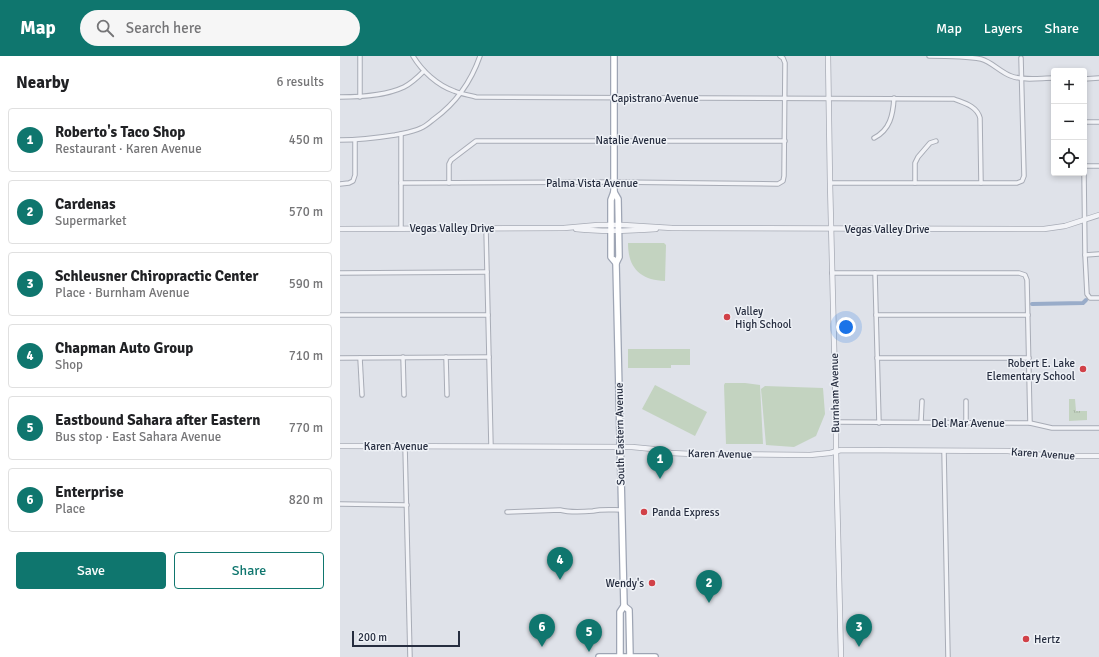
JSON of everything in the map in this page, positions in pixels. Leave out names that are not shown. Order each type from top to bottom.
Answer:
[{"type":"main road","name":"South Eastern Avenue","points":[[614,56],[614,192],[611,200],[611,257],[616,263]]},
{"type":"main road","name":"South Eastern Avenue","points":[[614,192],[618,199],[619,228],[619,257],[616,263],[624,606],[620,612],[620,657]]},
{"type":"main road","name":"South Eastern Avenue","points":[[624,606],[629,610],[630,657]]},
{"type":"main road","points":[[599,657],[655,657]]},
{"type":"street","points":[[360,56],[360,97]]},
{"type":"street","name":"Capistrano Avenue","points":[[413,56],[424,71],[443,86],[454,91],[476,97],[954,99],[972,107],[979,114],[981,183]]},
{"type":"street","points":[[340,140],[371,139],[401,134],[424,127],[443,113],[461,93],[467,85],[480,56]]},
{"type":"street","name":"Burnham Avenue","points":[[828,56],[841,657]]},
{"type":"street","points":[[929,56],[968,56],[982,59],[1010,76],[1021,78],[1051,78]]},
{"type":"street","points":[[782,57],[785,63],[785,141]]},
{"type":"street","points":[[830,183],[1017,183],[1022,181],[1024,176],[1021,58]]},
{"type":"street","points":[[340,97],[360,97],[390,92],[404,87],[424,71]]},
{"type":"street","points":[[1087,78],[1099,78]]},
{"type":"street","points":[[874,138],[880,135],[890,122],[894,98]]},
{"type":"street","points":[[1087,122],[1099,122]]},
{"type":"street","points":[[401,134],[401,228]]},
{"type":"street","points":[[340,184],[350,183],[354,180],[355,140]]},
{"type":"street","name":"Natalie Avenue","points":[[449,183],[449,164],[451,160],[476,140],[785,141]]},
{"type":"street","name":"Palma Vista Avenue","points":[[401,183],[614,182],[778,184],[783,181],[784,176],[785,141]]},
{"type":"street","points":[[915,183],[915,163],[930,143],[936,141]]},
{"type":"street","points":[[1087,166],[1099,166]]},
{"type":"street","points":[[1084,176],[1087,291],[1090,298],[1099,298]]},
{"type":"street","name":"Vegas Valley Drive","points":[[340,229],[564,228],[599,231],[611,228],[1044,229],[1060,227],[1099,215]]},
{"type":"street","points":[[486,228],[491,446]]},
{"type":"street","points":[[1085,254],[1099,254]]},
{"type":"street","points":[[340,273],[487,272]]},
{"type":"street","points":[[832,273],[1019,273],[1025,275],[1027,280],[1030,423]]},
{"type":"street","points":[[875,273],[879,423]]},
{"type":"street","points":[[340,315],[488,314]]},
{"type":"street","points":[[876,315],[1028,315]]},
{"type":"street","points":[[446,357],[447,395]]},
{"type":"street","points":[[340,358],[489,357]]},
{"type":"street","points":[[360,358],[362,395]]},
{"type":"street","points":[[403,358],[404,395]]},
{"type":"street","points":[[877,358],[1029,358]]},
{"type":"street","points":[[921,422],[922,401]]},
{"type":"street","points":[[966,401],[966,423]]},
{"type":"street","name":"Del Mar Avenue","points":[[836,422],[1030,423],[1052,428],[1099,428]]},
{"type":"street","name":"Karen Avenue","points":[[340,446],[620,447],[653,449],[671,453],[692,454],[810,455],[841,450],[1008,451],[1052,456],[1099,456]]},
{"type":"street","points":[[406,446],[410,657]]},
{"type":"street","points":[[944,451],[948,657]]},
{"type":"street","points":[[340,504],[406,505]]},
{"type":"street","points":[[506,512],[560,510],[569,512],[587,512],[593,510],[622,510]]},
{"type":"green space","points":[[628,243],[664,243],[666,245],[665,281],[649,278],[637,271],[630,259]]},
{"type":"green space","points":[[628,349],[690,349],[690,365],[671,365],[671,368],[628,368]]},
{"type":"green space","points":[[725,383],[760,385],[763,444],[726,444]]},
{"type":"green space","points":[[655,385],[707,412],[695,436],[642,409]]},
{"type":"green space","points":[[765,386],[823,388],[825,414],[816,436],[794,447],[766,445],[761,389]]},
{"type":"green space","points":[[1069,399],[1075,399],[1076,411],[1087,411],[1087,420],[1069,421]]},
{"type":"waterway","points":[[1032,304],[1083,303],[1086,300]]},
{"type":"place","name":"Valley High School","points":[[727,317]]},
{"type":"place","name":"Robert E. Lake Elementary School","points":[[1083,369]]},
{"type":"place","name":"Roberto's Taco Shop","points":[[660,479]]},
{"type":"place","name":"Panda Express","points":[[644,512]]},
{"type":"place","name":"Chapman Auto Group","points":[[560,580]]},
{"type":"place","name":"Wendy's","points":[[652,583]]},
{"type":"place","name":"Cardenas","points":[[709,603]]},
{"type":"place","name":"Hertz","points":[[1026,639]]},
{"type":"place","name":"Enterprise","points":[[542,647]]},
{"type":"place","name":"Schleusner Chiropractic Center","points":[[859,647]]},
{"type":"place","name":"Eastbound Sahara after Eastern","points":[[589,652]]}]
